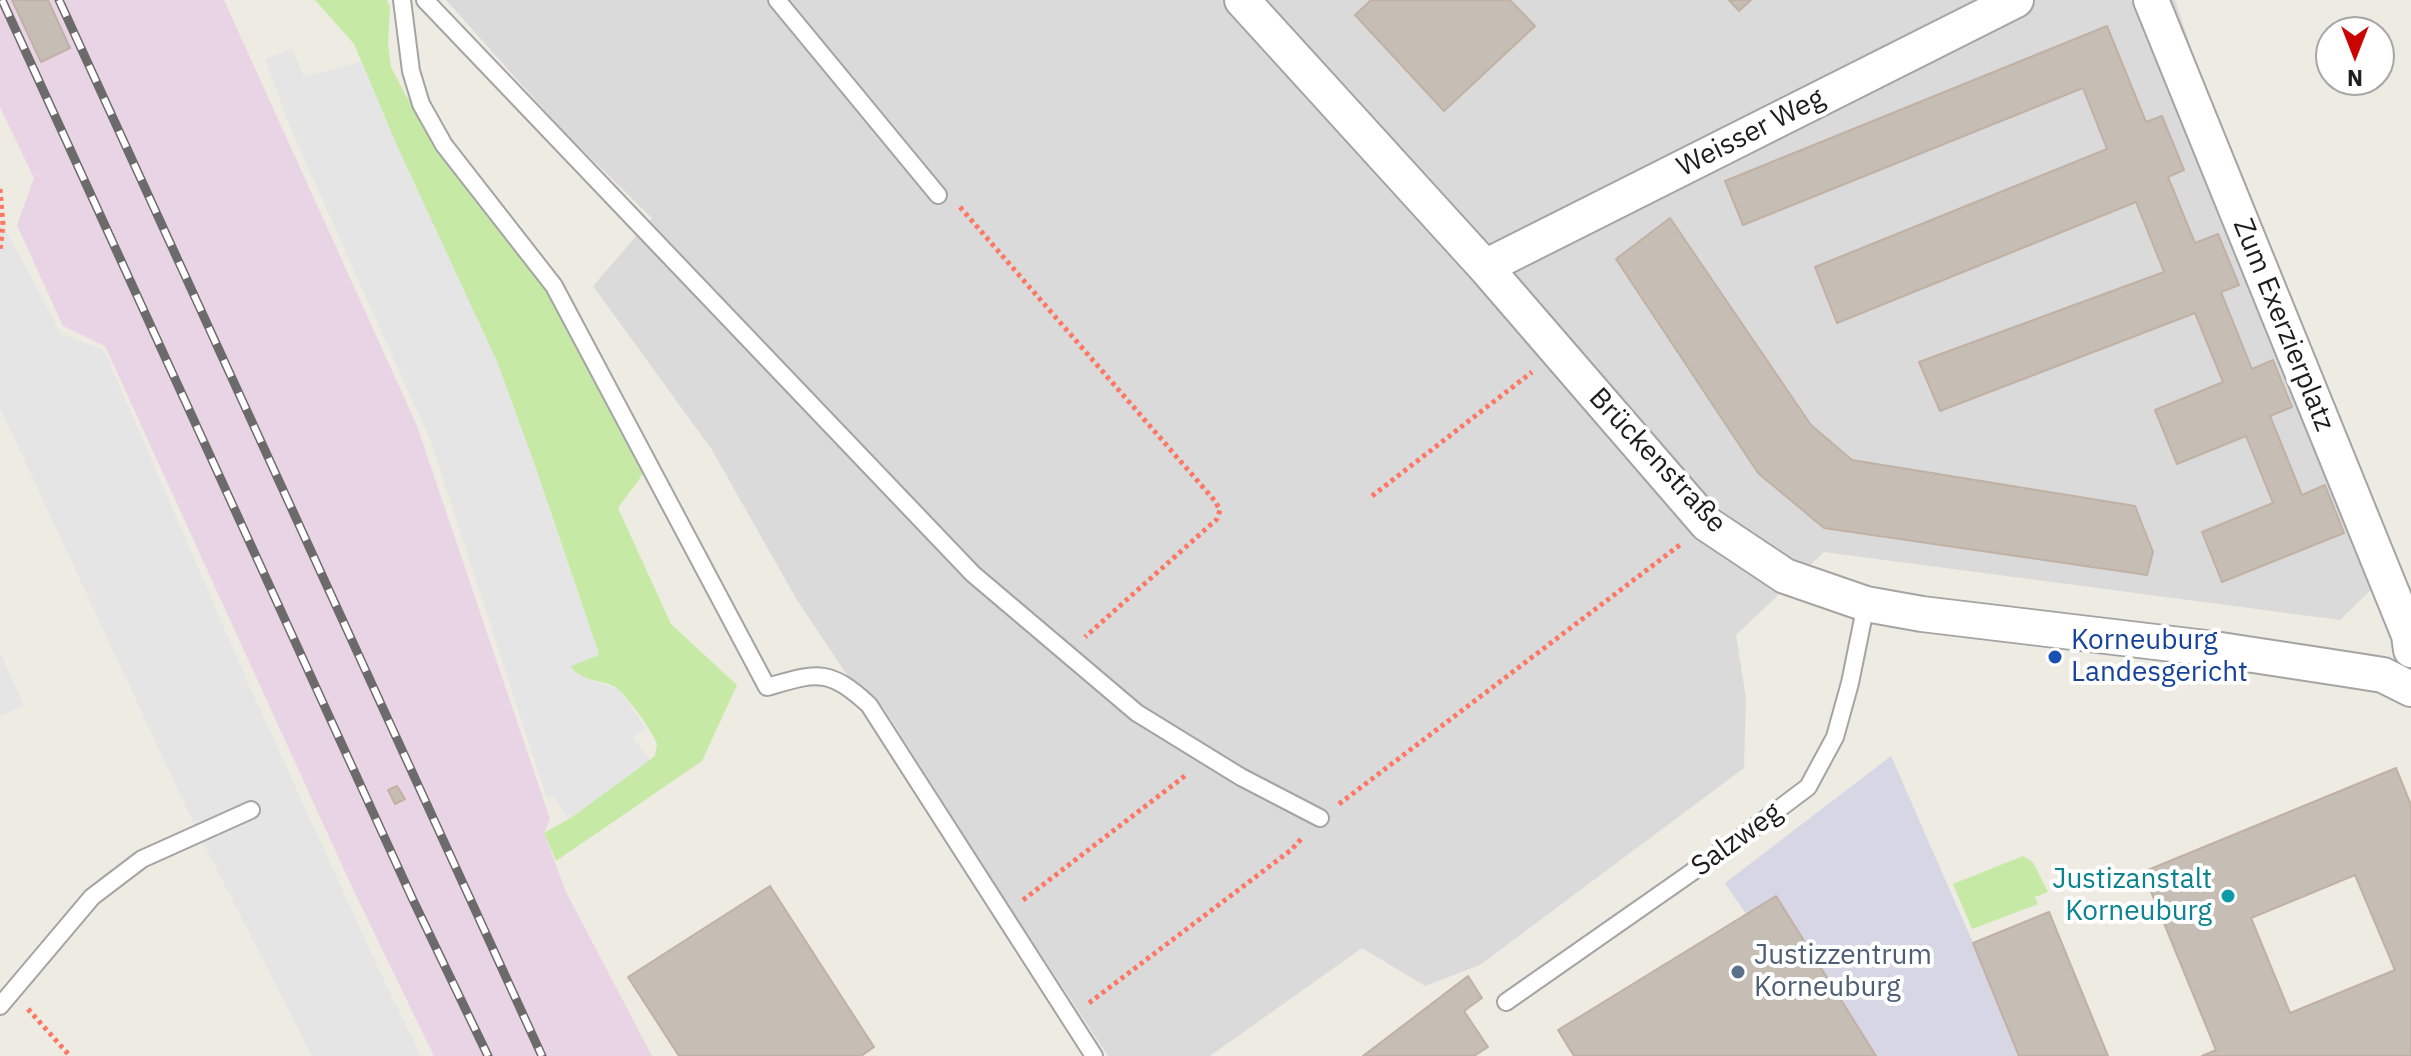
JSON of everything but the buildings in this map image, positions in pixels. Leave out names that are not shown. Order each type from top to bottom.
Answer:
[{"type":"street","name":"Brückenstraße","points":[[1242,0],[1485,267],[1707,524],[1785,576],[1866,604],[2345,669],[2383,675],[2411,689]]},
{"type":"street","name":"Weisser Weg","points":[[1485,267],[2016,0]]},
{"type":"street","name":"Zum Exerzierplatz","points":[[2151,0],[2403,620],[2411,650]]},
{"type":"lane","points":[[402,0],[411,71],[421,104],[444,145],[554,286],[767,687],[813,674],[833,679],[869,705],[1094,1056]]},
{"type":"lane","points":[[425,0],[973,574],[1137,713],[1320,818]]},
{"type":"lane","points":[[777,0],[938,195]]},
{"type":"lane","name":"Salzweg","points":[[1506,1002],[1735,842],[1808,787],[1835,737],[1866,604]]},
{"type":"lane","points":[[0,1006],[92,897],[142,859],[251,810]]},
{"type":"path","points":[[0,189],[3,225],[0,251]]},
{"type":"path","points":[[938,195],[954,200],[1220,510],[1217,519],[1067,654]]},
{"type":"path","points":[[1372,496],[1558,352]]},
{"type":"path","points":[[1070,1017],[1291,850],[1320,818],[1707,524]]},
{"type":"path","points":[[1004,915],[1209,757]]},
{"type":"path","points":[[12,992],[70,1056]]},
{"type":"shaded area","points":[[0,0],[224,0],[417,426],[550,819],[544,833],[566,892],[652,1056],[434,1056],[352,887],[105,346],[63,326],[17,225],[34,178],[0,107]]},
{"type":"shaded area","points":[[446,0],[2175,0],[2373,588],[2340,620],[1824,552],[1736,635],[1746,699],[1744,768],[1480,965],[1425,986],[1362,948],[1210,1056],[1108,1056],[883,707],[847,675],[797,600],[712,450],[593,286],[652,218],[563,131]]},
{"type":"shaded area","points":[[292,49],[304,77],[361,62],[497,362],[534,463],[599,655],[571,666],[585,678],[618,689],[646,728],[633,738],[650,760],[569,819],[553,796],[547,799],[431,442],[293,134],[265,59]]},
{"type":"shaded area","points":[[3,225],[61,334],[104,350],[247,681],[421,1056],[312,1056],[198,833],[0,408],[0,228]]},
{"type":"shaded area","points":[[0,652],[24,706],[0,716]]},
{"type":"shaded area","points":[[1891,756],[2019,1056],[1876,1056],[1776,896],[1746,914],[1725,883]]},
{"type":"green space","points":[[315,0],[387,0],[390,7],[388,44],[391,67],[404,92],[447,163],[528,261],[548,291],[643,474],[618,508],[671,624],[737,685],[702,761],[556,861],[544,833],[569,819],[655,756],[657,744],[639,714],[620,691],[609,684],[579,675],[570,665],[599,654],[497,362],[397,146],[354,44]]},
{"type":"green space","points":[[2023,856],[2033,862],[2048,892],[2035,897],[2038,904],[1972,929],[1953,884]]},
{"type":"railway","points":[[2,0],[413,900],[488,1056]]},
{"type":"railway","points":[[59,0],[542,1056]]},
{"type":"place","name":"Korneuburg Landesgericht","points":[[2055,657]]},
{"type":"place","name":"Justizanstalt Korneuburg","points":[[2228,896]]},
{"type":"place","name":"Justizzentrum Korneuburg","points":[[1738,972]]}]
